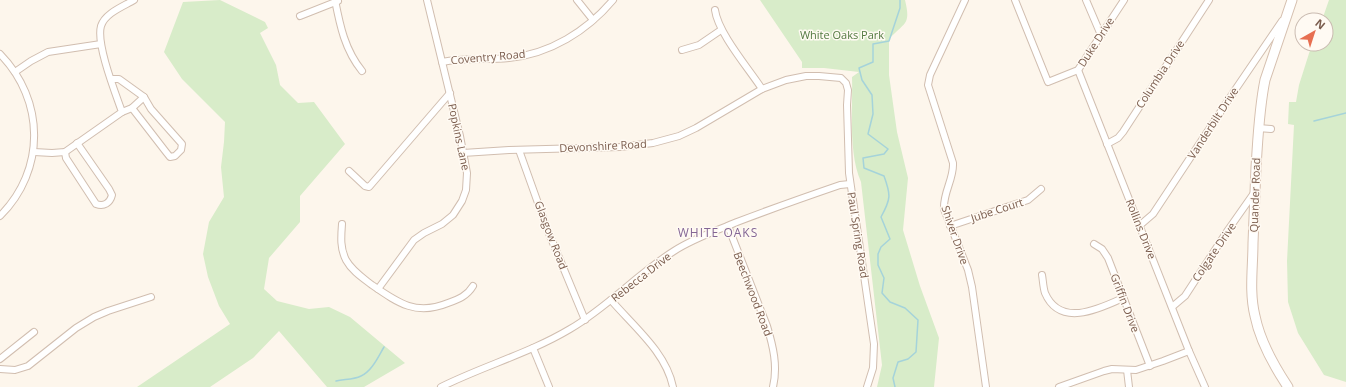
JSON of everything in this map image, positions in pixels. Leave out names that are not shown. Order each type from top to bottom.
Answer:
[{"type":"street","points":[[122,112],[101,44],[101,25],[112,12],[134,0]]},
{"type":"street","name":"Popkins Lane","points":[[378,289],[414,240],[450,218],[465,195],[467,173],[450,93],[427,0]]},
{"type":"street","points":[[577,0],[593,20]]},
{"type":"street","name":"Coventry Road","points":[[442,62],[466,59],[511,58],[550,47],[566,40],[582,30],[613,0]]},
{"type":"street","name":"Shiver Drive","points":[[965,0],[928,81],[929,90],[953,163],[952,176],[943,203],[950,226],[968,270],[972,287],[986,387]]},
{"type":"street","name":"Duke Drive","points":[[1015,0],[1048,82],[1078,70],[1124,0]]},
{"type":"street","points":[[1086,0],[1101,35]]},
{"type":"street","name":"Columbia Drive","points":[[1107,144],[1118,138],[1123,132],[1209,0]]},
{"type":"street","name":"Quander Road","points":[[1288,387],[1265,346],[1254,315],[1252,286],[1254,194],[1261,99],[1265,80],[1284,18],[1292,0]]},
{"type":"street","points":[[300,16],[337,1],[339,22],[344,38],[354,62],[362,71]]},
{"type":"street","points":[[715,10],[716,18],[721,30],[762,89]]},
{"type":"street","name":"Vanderbilt Drive","points":[[1140,226],[1153,214],[1284,18]]},
{"type":"street","points":[[682,50],[699,45],[721,30]]},
{"type":"street","points":[[15,72],[48,52],[101,44]]},
{"type":"street","points":[[0,54],[15,72],[25,90],[31,109],[34,128],[34,152],[32,164],[21,188],[13,201],[0,216]]},
{"type":"street","name":"Rollins Drive","points":[[1078,70],[1189,351],[1205,387]]},
{"type":"street","name":"Devonshire Road","points":[[463,153],[641,146],[662,141],[696,128],[762,89],[786,80],[806,76],[833,76],[840,78],[846,83]]},
{"type":"street","points":[[111,79],[119,79],[144,97],[151,109],[182,144],[181,150],[175,156],[170,156],[132,108]]},
{"type":"street","name":"Paul Spring Road","points":[[846,83],[848,90],[847,155],[850,184],[874,337],[873,368],[867,387]]},
{"type":"street","points":[[349,172],[365,186],[369,186],[450,93]]},
{"type":"street","points":[[34,152],[65,152],[122,112],[132,108],[144,97]]},
{"type":"street","points":[[1258,128],[1271,129]]},
{"type":"street","points":[[65,152],[66,158],[96,204],[106,204],[111,200],[112,196],[110,189],[77,143]]},
{"type":"street","name":"Glasgow Road","points":[[519,150],[548,231],[584,320]]},
{"type":"street","name":"Rebecca Drive","points":[[441,387],[558,336],[584,320],[611,300],[652,266],[696,238],[818,192],[840,185],[850,184]]},
{"type":"street","name":"Jube Court","points":[[950,226],[1028,200],[1034,197],[1042,189]]},
{"type":"street","name":"Colgate Drive","points":[[1172,308],[1185,296],[1228,230],[1254,194]]},
{"type":"street","points":[[342,224],[340,242],[346,260],[356,272],[378,289],[402,304],[416,308],[442,306],[461,298],[474,286]]},
{"type":"street","name":"Beechwood Road","points":[[728,226],[771,341],[775,369],[773,387]]},
{"type":"street","name":"Griffin Drive","points":[[1094,244],[1102,249],[1108,258],[1150,366]]},
{"type":"street","points":[[1042,274],[1046,295],[1054,305],[1068,312],[1085,313],[1123,298]]},
{"type":"street","points":[[0,369],[15,370],[28,366],[76,328],[94,317],[151,297]]},
{"type":"street","points":[[611,300],[654,351],[669,375],[673,387]]},
{"type":"street","points":[[0,359],[34,332]]},
{"type":"street","points":[[533,348],[549,387]]},
{"type":"street","points":[[1059,387],[1104,371],[1136,370],[1189,351]]},
{"type":"street","points":[[1127,370],[1129,387]]},
{"type":"green space","points":[[220,0],[265,22],[268,28],[260,33],[276,65],[280,85],[298,103],[314,102],[345,144],[300,196],[300,222],[269,258],[264,289],[277,301],[309,309],[329,307],[350,317],[405,363],[364,387],[327,387],[279,331],[253,358],[210,387],[137,387],[230,324],[219,306],[208,277],[203,254],[209,222],[224,197],[221,167],[225,122],[182,79],[164,52],[183,2]]},
{"type":"green space","name":"White Oaks Park","points":[[760,0],[905,0],[907,19],[903,26],[889,39],[889,75],[897,132],[908,178],[903,230],[920,286],[939,338],[934,387],[877,387],[882,365],[861,182],[854,158],[852,131],[852,77],[859,72],[824,68],[802,68],[802,62]]},
{"type":"green space","points":[[1329,0],[1346,0],[1346,382],[1324,375],[1298,333],[1288,302],[1287,261],[1294,125],[1288,124],[1289,102],[1296,102],[1299,85],[1309,52],[1334,52],[1334,12],[1325,12]]},
{"type":"waterway","points":[[895,387],[893,378],[898,362],[908,359],[916,352],[918,320],[905,308],[890,302],[882,293],[884,278],[878,265],[878,254],[881,247],[890,239],[881,217],[887,206],[889,193],[884,176],[864,168],[863,158],[884,154],[888,149],[868,134],[873,114],[872,95],[862,80],[859,68],[873,62],[873,44],[889,41],[900,8],[900,0]]},
{"type":"waterway","points":[[1314,121],[1346,113]]},
{"type":"waterway","points":[[336,381],[355,378],[365,374],[384,347]]},
{"type":"district","name":"WHITE OAKS","points":[[718,233]]}]
